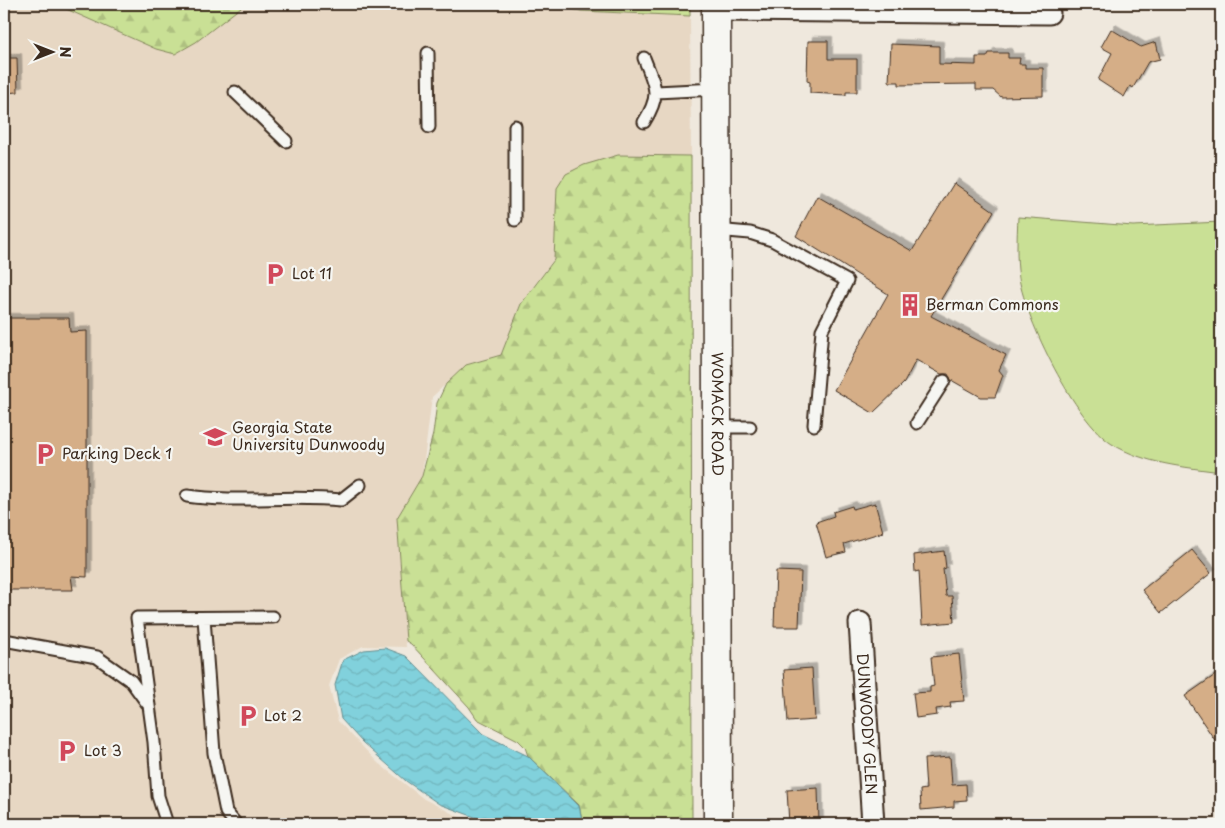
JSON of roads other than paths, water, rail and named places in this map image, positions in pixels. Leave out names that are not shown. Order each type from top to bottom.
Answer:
[{"type":"street","points":[[716,7],[1049,13]]},
{"type":"street","name":"WOMACK ROAD","points":[[716,7],[718,824]]},
{"type":"street","name":"DUNWOODY GLEN","points":[[860,623],[873,824]]},
{"type":"lane","points":[[428,52],[429,127]]},
{"type":"lane","points":[[644,58],[656,92],[652,108],[644,122]]},
{"type":"lane","points":[[656,92],[716,88]]},
{"type":"lane","points":[[235,92],[286,141]]},
{"type":"lane","points":[[515,126],[515,220]]},
{"type":"lane","points":[[716,230],[750,233],[778,243],[847,282],[822,330],[814,425]]},
{"type":"lane","points":[[917,423],[944,381]]},
{"type":"lane","points":[[717,427],[750,427]]},
{"type":"lane","points":[[187,496],[214,499],[313,498],[341,500],[360,485]]},
{"type":"lane","points":[[167,824],[158,796],[154,742],[137,618],[273,617]]},
{"type":"lane","points":[[204,618],[214,753],[226,812],[236,824]]},
{"type":"lane","points":[[4,640],[97,657],[131,681],[148,704]]},
{"type":"water","points":[[385,648],[406,656],[483,734],[528,756],[579,806],[583,824],[494,824],[439,804],[406,781],[362,742],[341,719],[335,685],[343,660],[364,650]]},
{"type":"place","name":"Lot 11","points":[[275,274]]},
{"type":"place","name":"Berman Commons","points":[[910,305]]},
{"type":"place","name":"Georgia State University Dunwoody","points":[[215,437]]},
{"type":"place","name":"Parking Deck 1","points":[[45,454]]},
{"type":"place","name":"Lot 2","points":[[248,716]]},
{"type":"place","name":"Lot 3","points":[[67,751]]}]
